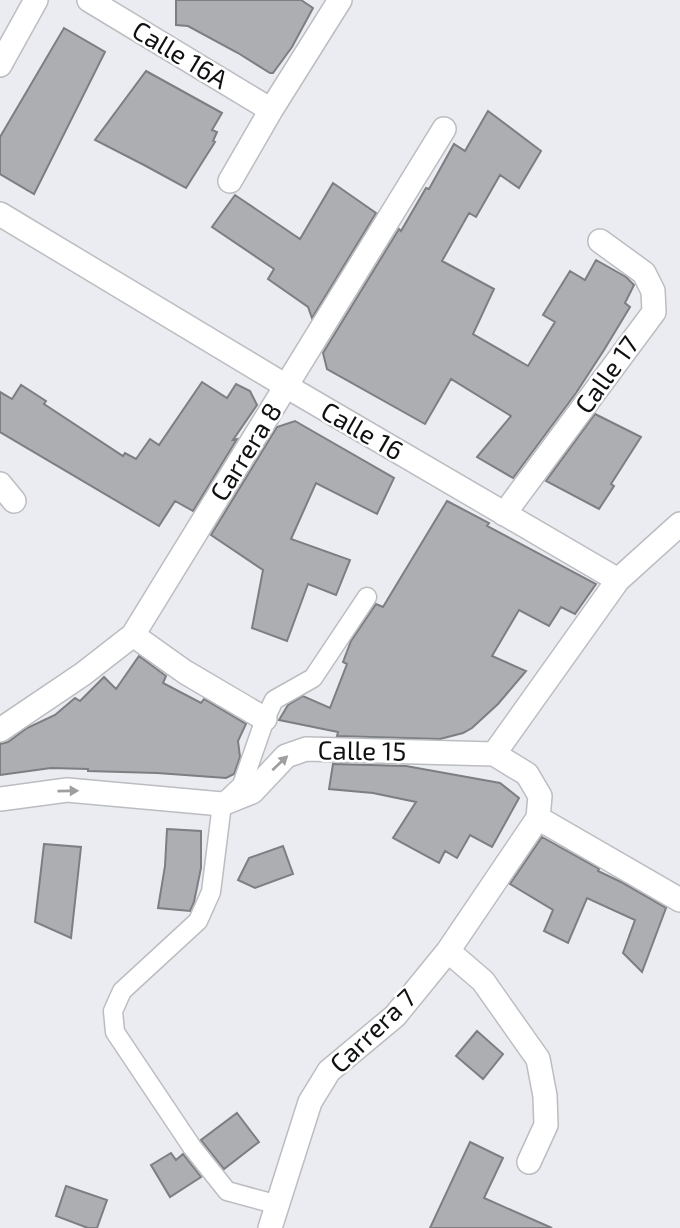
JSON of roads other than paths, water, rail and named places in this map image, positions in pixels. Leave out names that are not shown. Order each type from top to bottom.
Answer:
[{"type":"street","points":[[0,65],[36,0]]},
{"type":"street","name":"Calle 16A","points":[[89,0],[271,110]]},
{"type":"street","points":[[230,181],[340,0]]},
{"type":"street","name":"Carrera 8","points":[[0,730],[83,674],[133,635],[444,129]]},
{"type":"street","name":"Calle 16","points":[[0,214],[286,386],[618,580]]},
{"type":"street","name":"Calle 17","points":[[504,514],[654,312],[653,291],[644,273],[600,241]]},
{"type":"street","points":[[494,754],[618,580],[680,524]]},
{"type":"street","points":[[278,1205],[228,1191],[192,1146],[115,1032],[113,1011],[122,991],[198,921],[211,892],[222,804],[242,785],[274,701],[313,678],[367,597]]},
{"type":"street","points":[[133,635],[185,673],[265,719]]},
{"type":"street","name":"Calle 15","points":[[0,800],[67,790],[222,804],[252,792],[286,756],[306,749],[494,754],[527,774],[540,796],[537,818]]},
{"type":"street","points":[[537,818],[680,900]]},
{"type":"street","name":"Carrera 7","points":[[270,1228],[310,1102],[329,1071],[395,1016],[448,951],[537,818]]},
{"type":"street","points":[[448,951],[484,981],[537,1059],[545,1096],[546,1125],[529,1162]]}]
